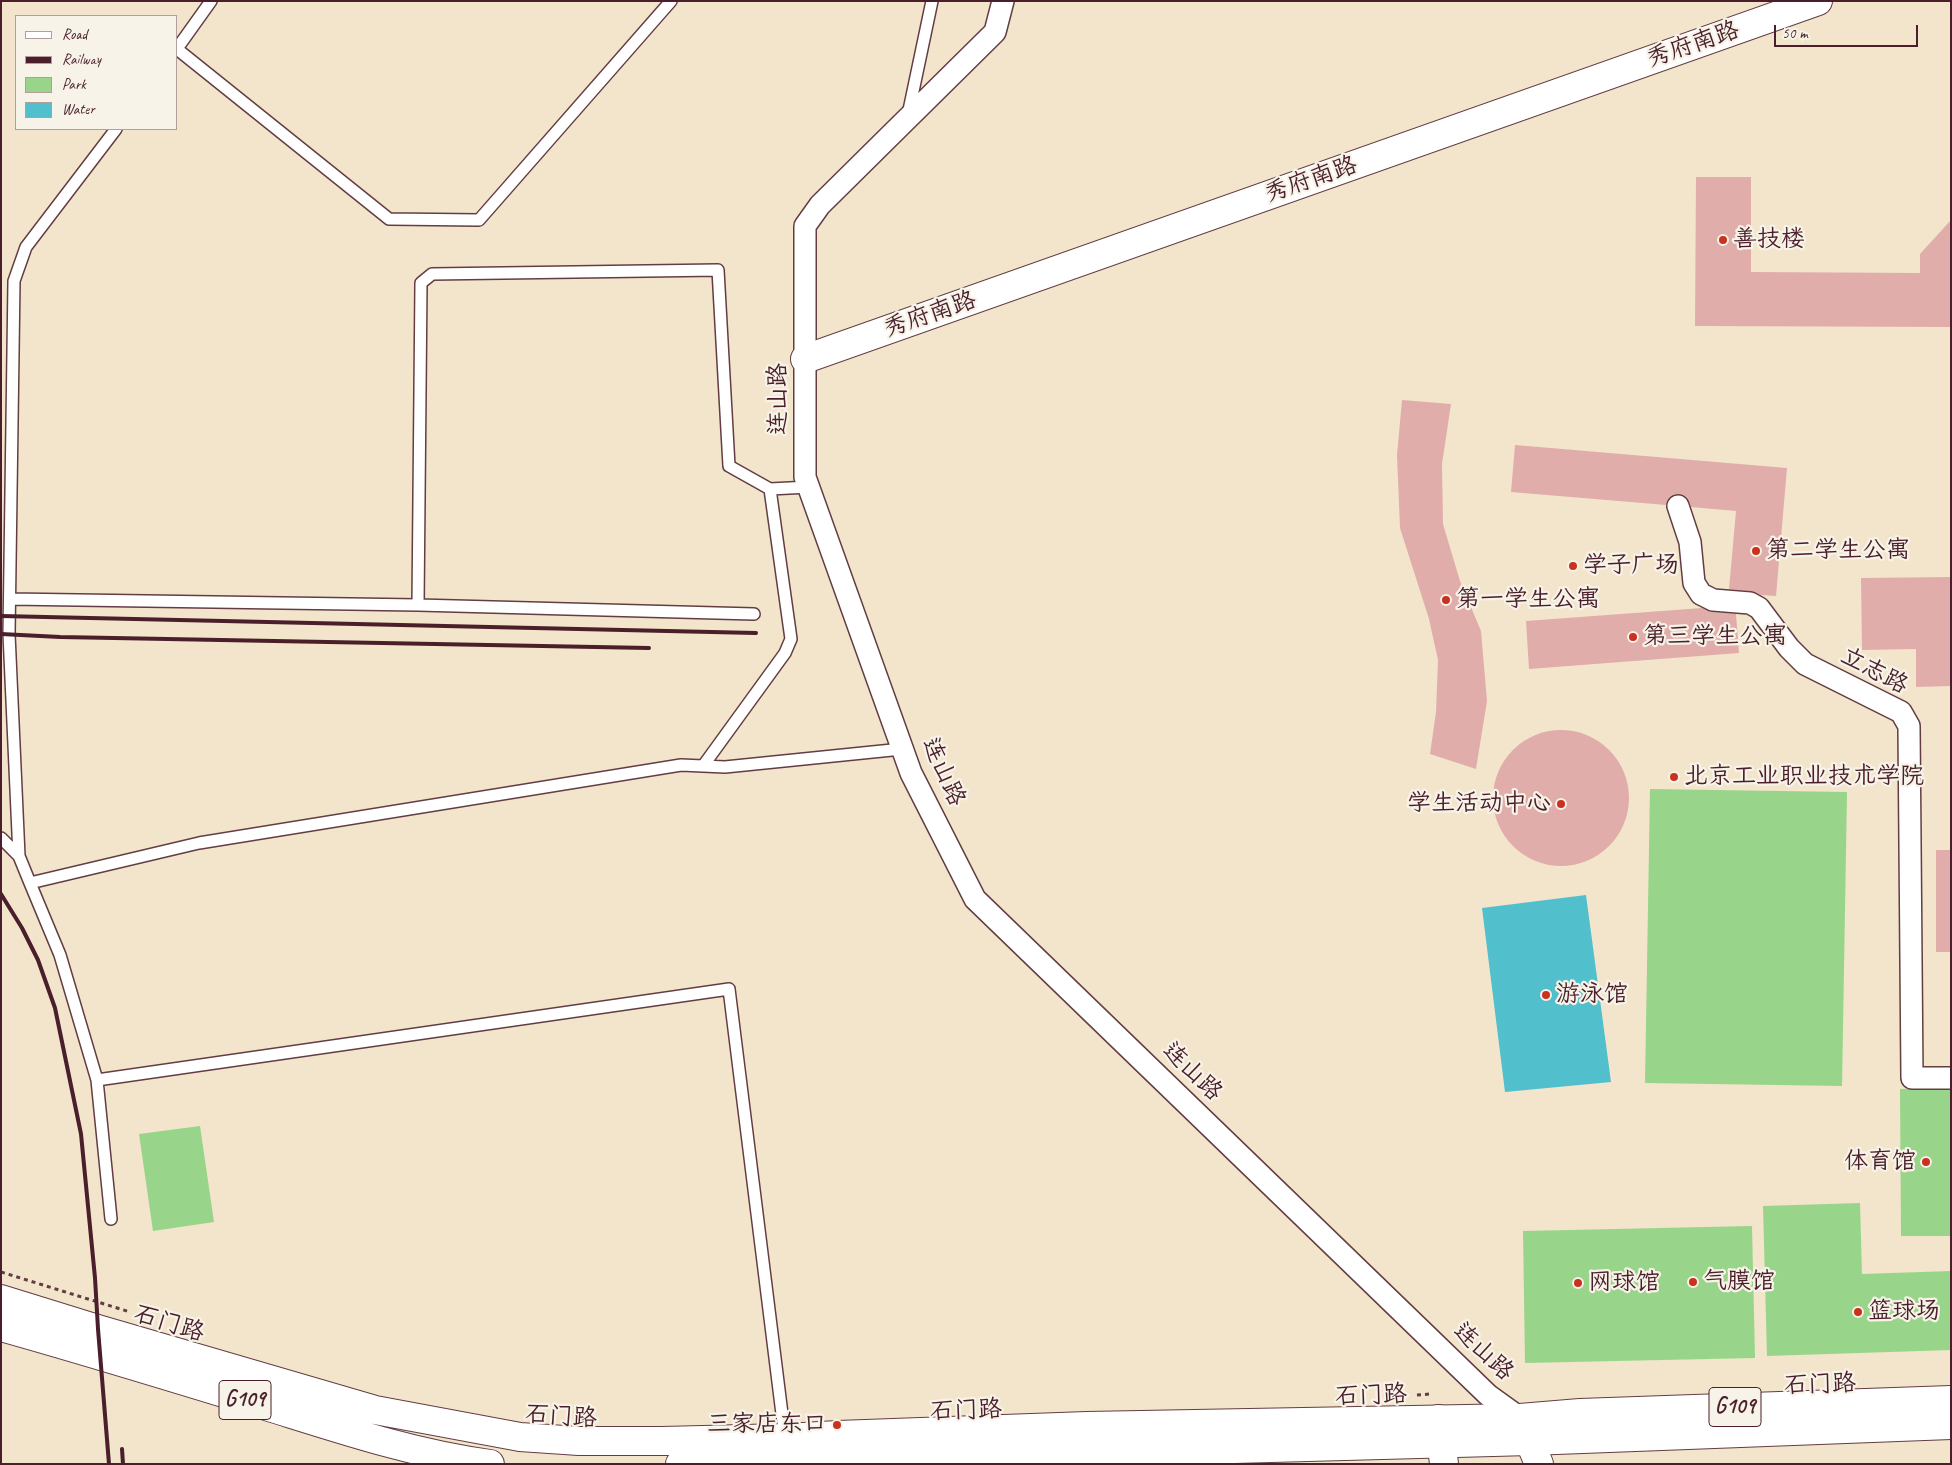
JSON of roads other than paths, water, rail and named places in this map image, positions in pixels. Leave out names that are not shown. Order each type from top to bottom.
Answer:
[{"type":"main road","name":"秀府南路","points":[[805,359],[1818,1]]},
{"type":"main road","name":"石门路","points":[[1,1299],[98,1330],[375,1410],[457,1427],[520,1437],[786,1450]]},
{"type":"main road","name":"石门路","points":[[1,1326],[373,1440],[490,1464]]},
{"type":"main road","name":"石门路","points":[[1530,1441],[1580,1412],[1951,1400]]},
{"type":"main road","name":"石门路","points":[[680,1464],[786,1450],[838,1434],[1087,1447],[1440,1430],[1530,1441],[1951,1425]]},
{"type":"street","name":"连山路","points":[[1003,1],[995,32],[820,205],[805,226],[805,477],[911,773],[975,899],[1488,1395],[1530,1441]]},
{"type":"street","name":"立志路","points":[[1678,506],[1690,542],[1694,583],[1701,594],[1713,600],[1750,603],[1759,608],[1789,648],[1805,664],[1901,712],[1910,726],[1912,1078],[1951,1078]]},
{"type":"lane","points":[[178,47],[211,1]]},
{"type":"lane","points":[[178,52],[390,219],[479,220],[671,1]]},
{"type":"lane","points":[[907,119],[914,78],[932,1]]},
{"type":"lane","points":[[111,1219],[97,1080],[60,954],[19,856],[9,634],[14,281],[26,247],[115,130]]},
{"type":"lane","points":[[418,605],[421,283],[432,274],[718,270],[729,466],[770,489],[808,488]]},
{"type":"lane","points":[[703,766],[786,653],[791,639],[770,489]]},
{"type":"lane","points":[[10,599],[418,605],[754,614]]},
{"type":"lane","points":[[30,883],[199,843],[681,765],[724,767],[902,748]]},
{"type":"lane","points":[[1,838],[19,856]]},
{"type":"lane","points":[[97,1080],[729,989],[786,1450]]},
{"type":"water","name":"游泳馆","points":[[1586,895],[1611,1082],[1505,1092],[1482,908]]},
{"type":"railway","points":[[1,616],[756,633]]},
{"type":"railway","points":[[1,634],[60,637],[649,648]]},
{"type":"railway","points":[[1,894],[22,928],[38,960],[55,1008],[81,1134],[95,1278],[109,1464]]},
{"type":"railway","points":[[122,1449],[123,1464]]},
{"type":"place","name":"善技楼","points":[[1723,240]]},
{"type":"place","name":"第二学生公寓","points":[[1756,551]]},
{"type":"place","name":"学子广场","points":[[1573,566]]},
{"type":"place","name":"第一学生公寓","points":[[1446,600]]},
{"type":"place","name":"第三学生公寓","points":[[1633,637]]},
{"type":"place","name":"北京工业职业技术学院","points":[[1674,777]]},
{"type":"place","name":"学生活动中心","points":[[1561,804]]},
{"type":"place","name":"游泳馆","points":[[1546,995]]},
{"type":"place","name":"体育馆","points":[[1926,1162]]},
{"type":"place","name":"气膜馆","points":[[1693,1282]]},
{"type":"place","name":"网球馆","points":[[1578,1283]]},
{"type":"place","name":"篮球场","points":[[1858,1312]]},
{"type":"place","name":"三家店东口","points":[[837,1425]]}]
